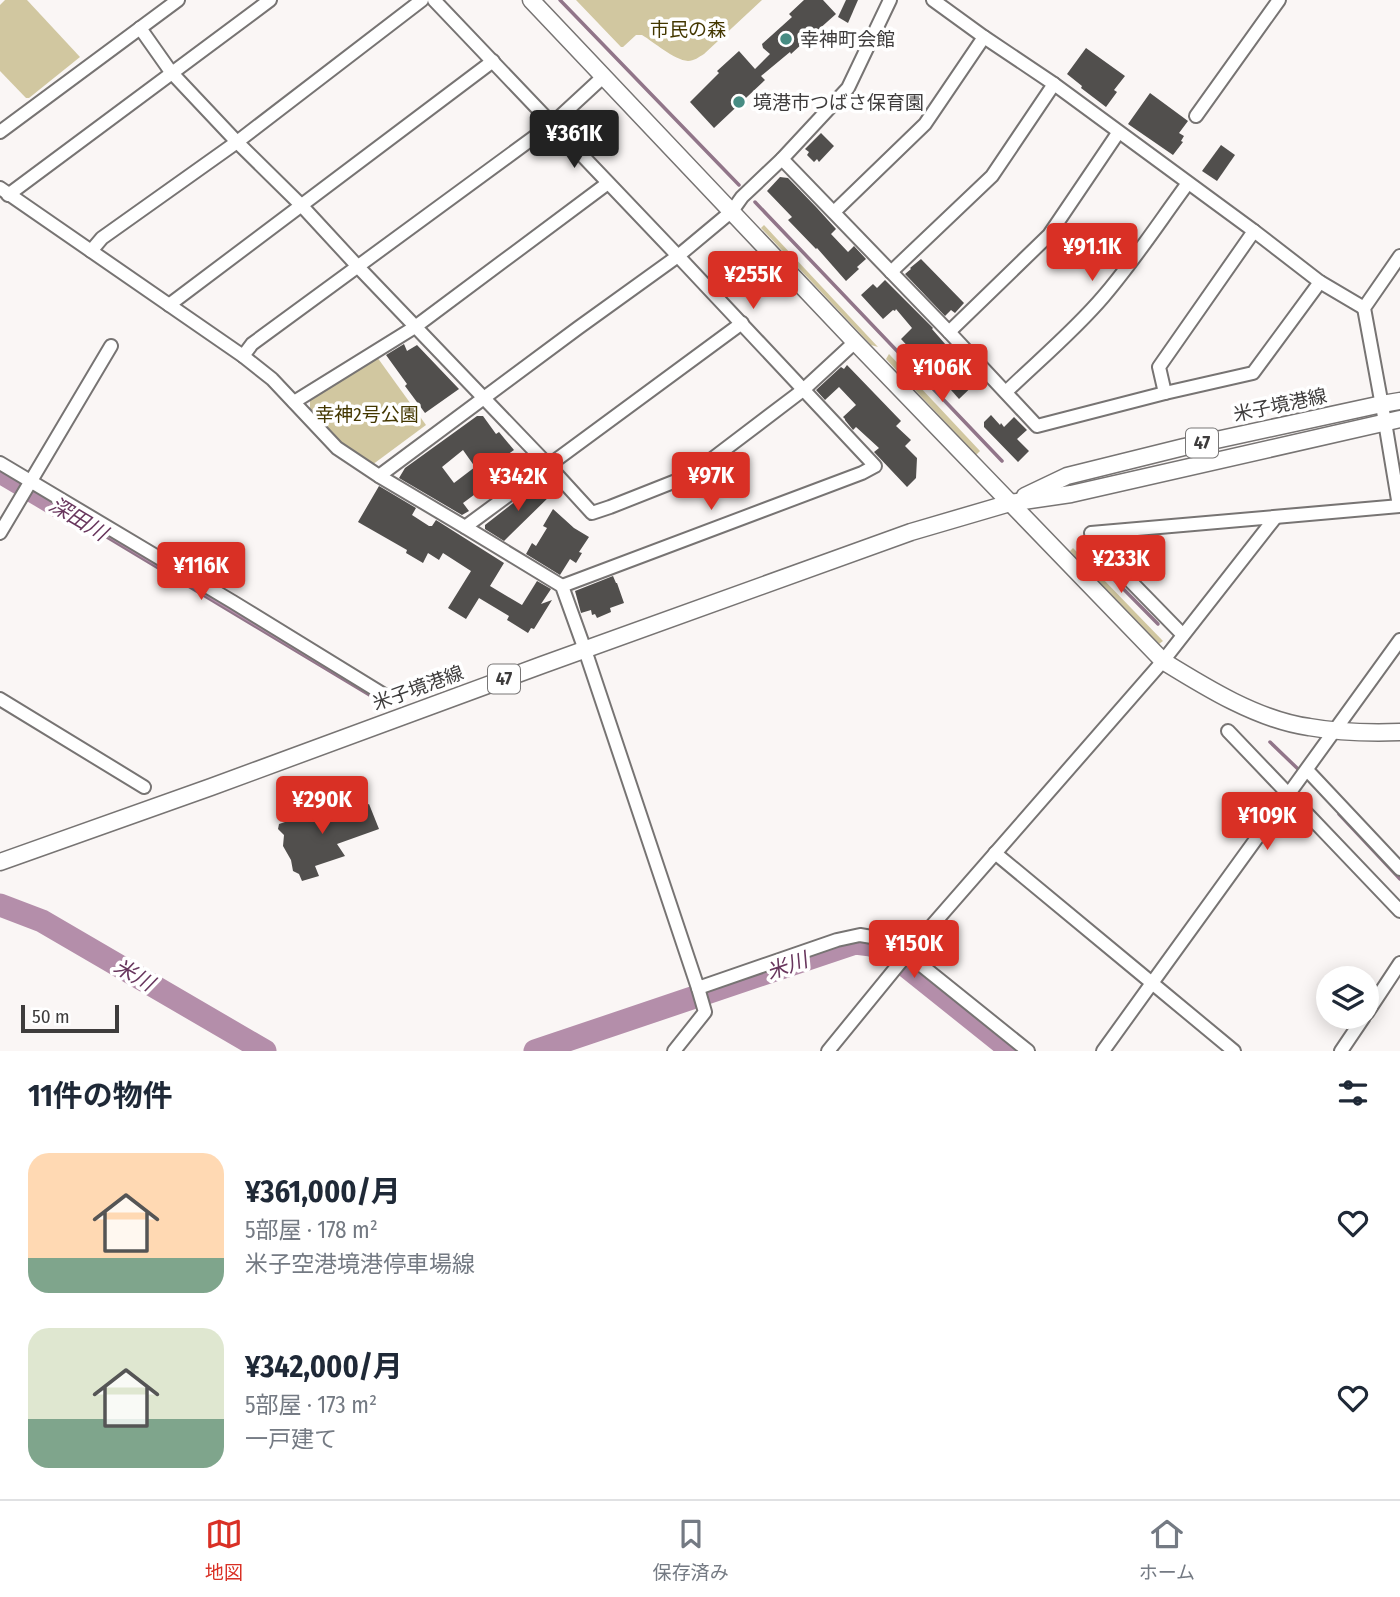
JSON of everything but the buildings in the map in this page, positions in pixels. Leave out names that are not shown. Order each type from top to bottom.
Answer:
[{"type":"main road","points":[[531,0],[855,342],[1163,661],[1215,693],[1268,716],[1307,727],[1400,732]]},
{"type":"main road","name":"米子境港線","points":[[1010,503],[1067,475],[1400,401]]},
{"type":"main road","name":"米子境港線","points":[[0,862],[899,536],[1010,503],[1071,494],[1393,420]]},
{"type":"street","points":[[0,132],[178,0]]},
{"type":"street","points":[[270,0],[4,191],[243,356],[272,379],[337,448],[562,586],[705,1012],[674,1051]]},
{"type":"street","points":[[90,251],[102,238],[237,142],[422,0]]},
{"type":"street","points":[[434,0],[875,466],[562,586]]},
{"type":"street","points":[[379,476],[678,256],[732,211],[742,197],[782,159],[848,88],[890,0]]},
{"type":"street","points":[[933,0],[1054,84],[1320,282],[1364,308]]},
{"type":"street","points":[[1196,116],[1279,0]]},
{"type":"street","points":[[140,28],[171,72],[301,205],[592,513],[691,475],[803,390],[855,342]]},
{"type":"street","points":[[834,212],[925,124],[984,37]]},
{"type":"street","points":[[169,305],[493,61]]},
{"type":"street","points":[[243,356],[252,344],[552,124],[604,76]]},
{"type":"street","points":[[891,272],[992,176],[1054,84]]},
{"type":"street","points":[[949,331],[1049,234],[1118,133]]},
{"type":"street","points":[[782,159],[1037,426],[1253,373],[1320,282]]},
{"type":"street","points":[[293,402],[415,327],[608,183]]},
{"type":"street","points":[[1006,392],[1102,297],[1135,257],[1188,183]]},
{"type":"street","points":[[1165,393],[1158,368],[1254,231]]},
{"type":"street","points":[[1183,635],[1100,550],[1091,533],[1399,506],[1393,420],[1382,404],[1364,308],[1400,256]]},
{"type":"street","points":[[465,527],[742,323]]},
{"type":"street","points":[[0,533],[111,346]]},
{"type":"street","points":[[0,463],[233,601],[386,696]]},
{"type":"street","points":[[828,1051],[908,953],[1163,661],[1275,517]]},
{"type":"street","points":[[1103,1051],[1400,640]]},
{"type":"street","points":[[0,699],[144,788]]},
{"type":"street","points":[[1228,731],[1400,911]]},
{"type":"street","points":[[1307,770],[1400,869]]},
{"type":"street","points":[[995,853],[1234,1051]]},
{"type":"street","points":[[698,988],[837,940],[860,935],[890,940],[1028,1051]]},
{"type":"street","points":[[1379,994],[1400,963]]},
{"type":"street","points":[[1341,1051],[1356,1029]]},
{"type":"green space","points":[[5,0],[27,0],[80,57],[29,98],[0,71],[0,5]]},
{"type":"green space","name":"市民の森","points":[[576,0],[762,0],[704,54],[688,61],[670,54],[642,35],[636,35],[621,47]]},
{"type":"green space","points":[[764,225],[878,347],[871,345],[761,228]]},
{"type":"green space","points":[[889,354],[980,451],[976,455],[886,359]]},
{"type":"green space","name":"幸神2号公園","points":[[377,357],[426,425],[372,465],[340,445],[310,410],[310,399]]},
{"type":"green space","points":[[1073,548],[1163,641],[1159,644],[1070,551]]},
{"type":"water","points":[[36,491],[375,695],[373,698],[34,494]]},
{"type":"waterway","points":[[560,0],[739,185]]},
{"type":"waterway","points":[[755,202],[1002,461]]},
{"type":"waterway","name":"深田川","points":[[0,472],[61,508]]},
{"type":"waterway","points":[[1082,547],[1158,624]]},
{"type":"waterway","points":[[1270,742],[1298,769]]},
{"type":"waterway","points":[[1339,814],[1400,879]]},
{"type":"waterway","name":"米川","points":[[0,905],[42,921],[265,1051]]},
{"type":"waterway","name":"米川","points":[[535,1051],[855,943],[871,945],[892,955],[1012,1051]]},
{"type":"place","name":"幸神町会館","points":[[786,39]]},
{"type":"place","name":"境港市つばさ保育園","points":[[739,102]]}]
